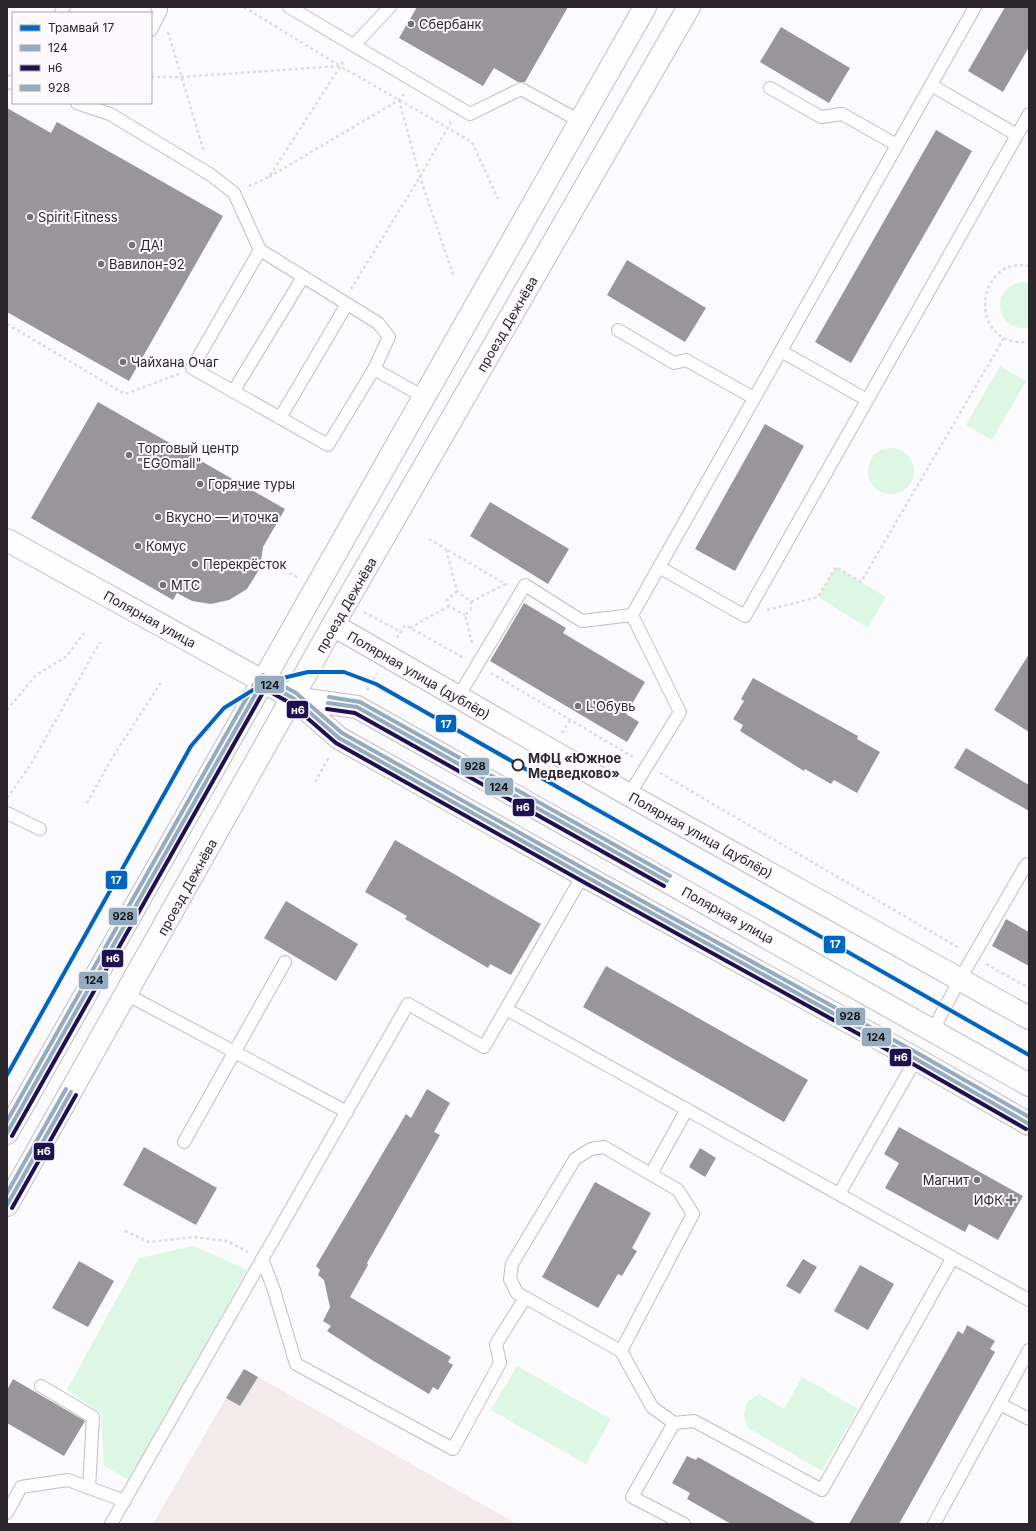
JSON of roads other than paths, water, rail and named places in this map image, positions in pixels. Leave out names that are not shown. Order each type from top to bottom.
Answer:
[{"type":"main road","points":[[7,1133],[645,7]]},
{"type":"main road","name":"проезд Дежнёва","points":[[7,1206],[333,626],[689,7]]},
{"type":"main road","name":"Полярная улица","points":[[7,540],[293,698],[339,738],[916,1059],[1029,1124]]},
{"type":"main road","name":"Полярная улица (дублёр)","points":[[333,626],[629,796],[1029,1018]]},
{"type":"main road","name":"Полярная улица","points":[[293,698],[357,707],[1029,1085]]},
{"type":"lane","points":[[289,7],[470,114],[521,89],[580,121]]},
{"type":"lane","points":[[354,45],[390,7]]},
{"type":"lane","points":[[632,615],[975,7]]},
{"type":"lane","points":[[152,27],[159,8]]},
{"type":"lane","points":[[931,85],[1017,135]]},
{"type":"lane","points":[[770,88],[821,117],[842,114],[897,145]]},
{"type":"lane","points":[[84,104],[113,108],[211,175],[234,193],[260,250],[378,323],[389,337],[374,369],[328,445],[192,368],[260,250]]},
{"type":"lane","points":[[659,567],[745,616],[1029,114]]},
{"type":"lane","points":[[234,392],[303,277]]},
{"type":"lane","points":[[280,418],[345,303]]},
{"type":"lane","points":[[618,330],[674,363],[686,360],[754,398]]},
{"type":"lane","points":[[781,351],[867,400]]},
{"type":"lane","points":[[374,369],[424,397]]},
{"type":"lane","points":[[458,697],[525,585],[582,621],[632,615]]},
{"type":"lane","points":[[629,796],[680,712],[632,615]]},
{"type":"lane","points":[[7,813],[40,829]]},
{"type":"lane","points":[[933,1030],[1026,865],[1029,864]]},
{"type":"lane","points":[[111,1524],[408,1004],[484,1047],[583,875]]},
{"type":"lane","points":[[184,1142],[285,962]]},
{"type":"lane","points":[[126,994],[346,1112]]},
{"type":"lane","points":[[506,1009],[1029,1300]]},
{"type":"lane","points":[[839,1194],[916,1059]]},
{"type":"lane","points":[[651,1174],[687,1109]]},
{"type":"lane","points":[[621,1350],[693,1214],[678,1190],[604,1147],[591,1149],[575,1159],[512,1264],[510,1279],[517,1293],[621,1350],[652,1407],[674,1423],[694,1421],[822,1490],[953,1257]]},
{"type":"lane","points":[[262,1259],[273,1287],[296,1364],[453,1449],[500,1363],[496,1344],[525,1298]]},
{"type":"lane","points":[[934,1524],[1029,1350]]},
{"type":"lane","points":[[41,1386],[93,1417],[89,1488]]},
{"type":"lane","points":[[1000,1404],[1029,1419]]},
{"type":"lane","points":[[674,1423],[632,1496],[684,1524]]},
{"type":"lane","points":[[7,1513],[21,1487],[68,1480],[124,1501]]},
{"type":"tram line","name":"17","points":[[7,1075],[191,746],[224,708],[266,682],[308,672],[344,672],[376,684],[1029,1055]]},
{"type":"place","name":"Сбербанк","points":[[411,24]]},
{"type":"place","name":"Spirit Fitness","points":[[30,217]]},
{"type":"place","name":"ДА!","points":[[132,245]]},
{"type":"place","name":"Вавилон-92","points":[[101,264]]},
{"type":"place","name":"Чайхана Очаг","points":[[123,362]]},
{"type":"place","name":"Торговый центр \"EGOmall\"","points":[[129,455]]},
{"type":"place","name":"Горячие туры","points":[[200,484]]},
{"type":"place","name":"Вкусно — и точка","points":[[158,517]]},
{"type":"place","name":"Комус","points":[[138,546]]},
{"type":"place","name":"Перекрёсток","points":[[195,564]]},
{"type":"place","name":"МТС","points":[[163,585]]},
{"type":"place","name":"L'Обувь","points":[[578,706]]},
{"type":"place","name":"МФЦ «Южное Медведково»","points":[[518,765]]},
{"type":"place","name":"Магнит","points":[[977,1180]]},
{"type":"place","name":"ИФК","points":[[1011,1200]]}]
